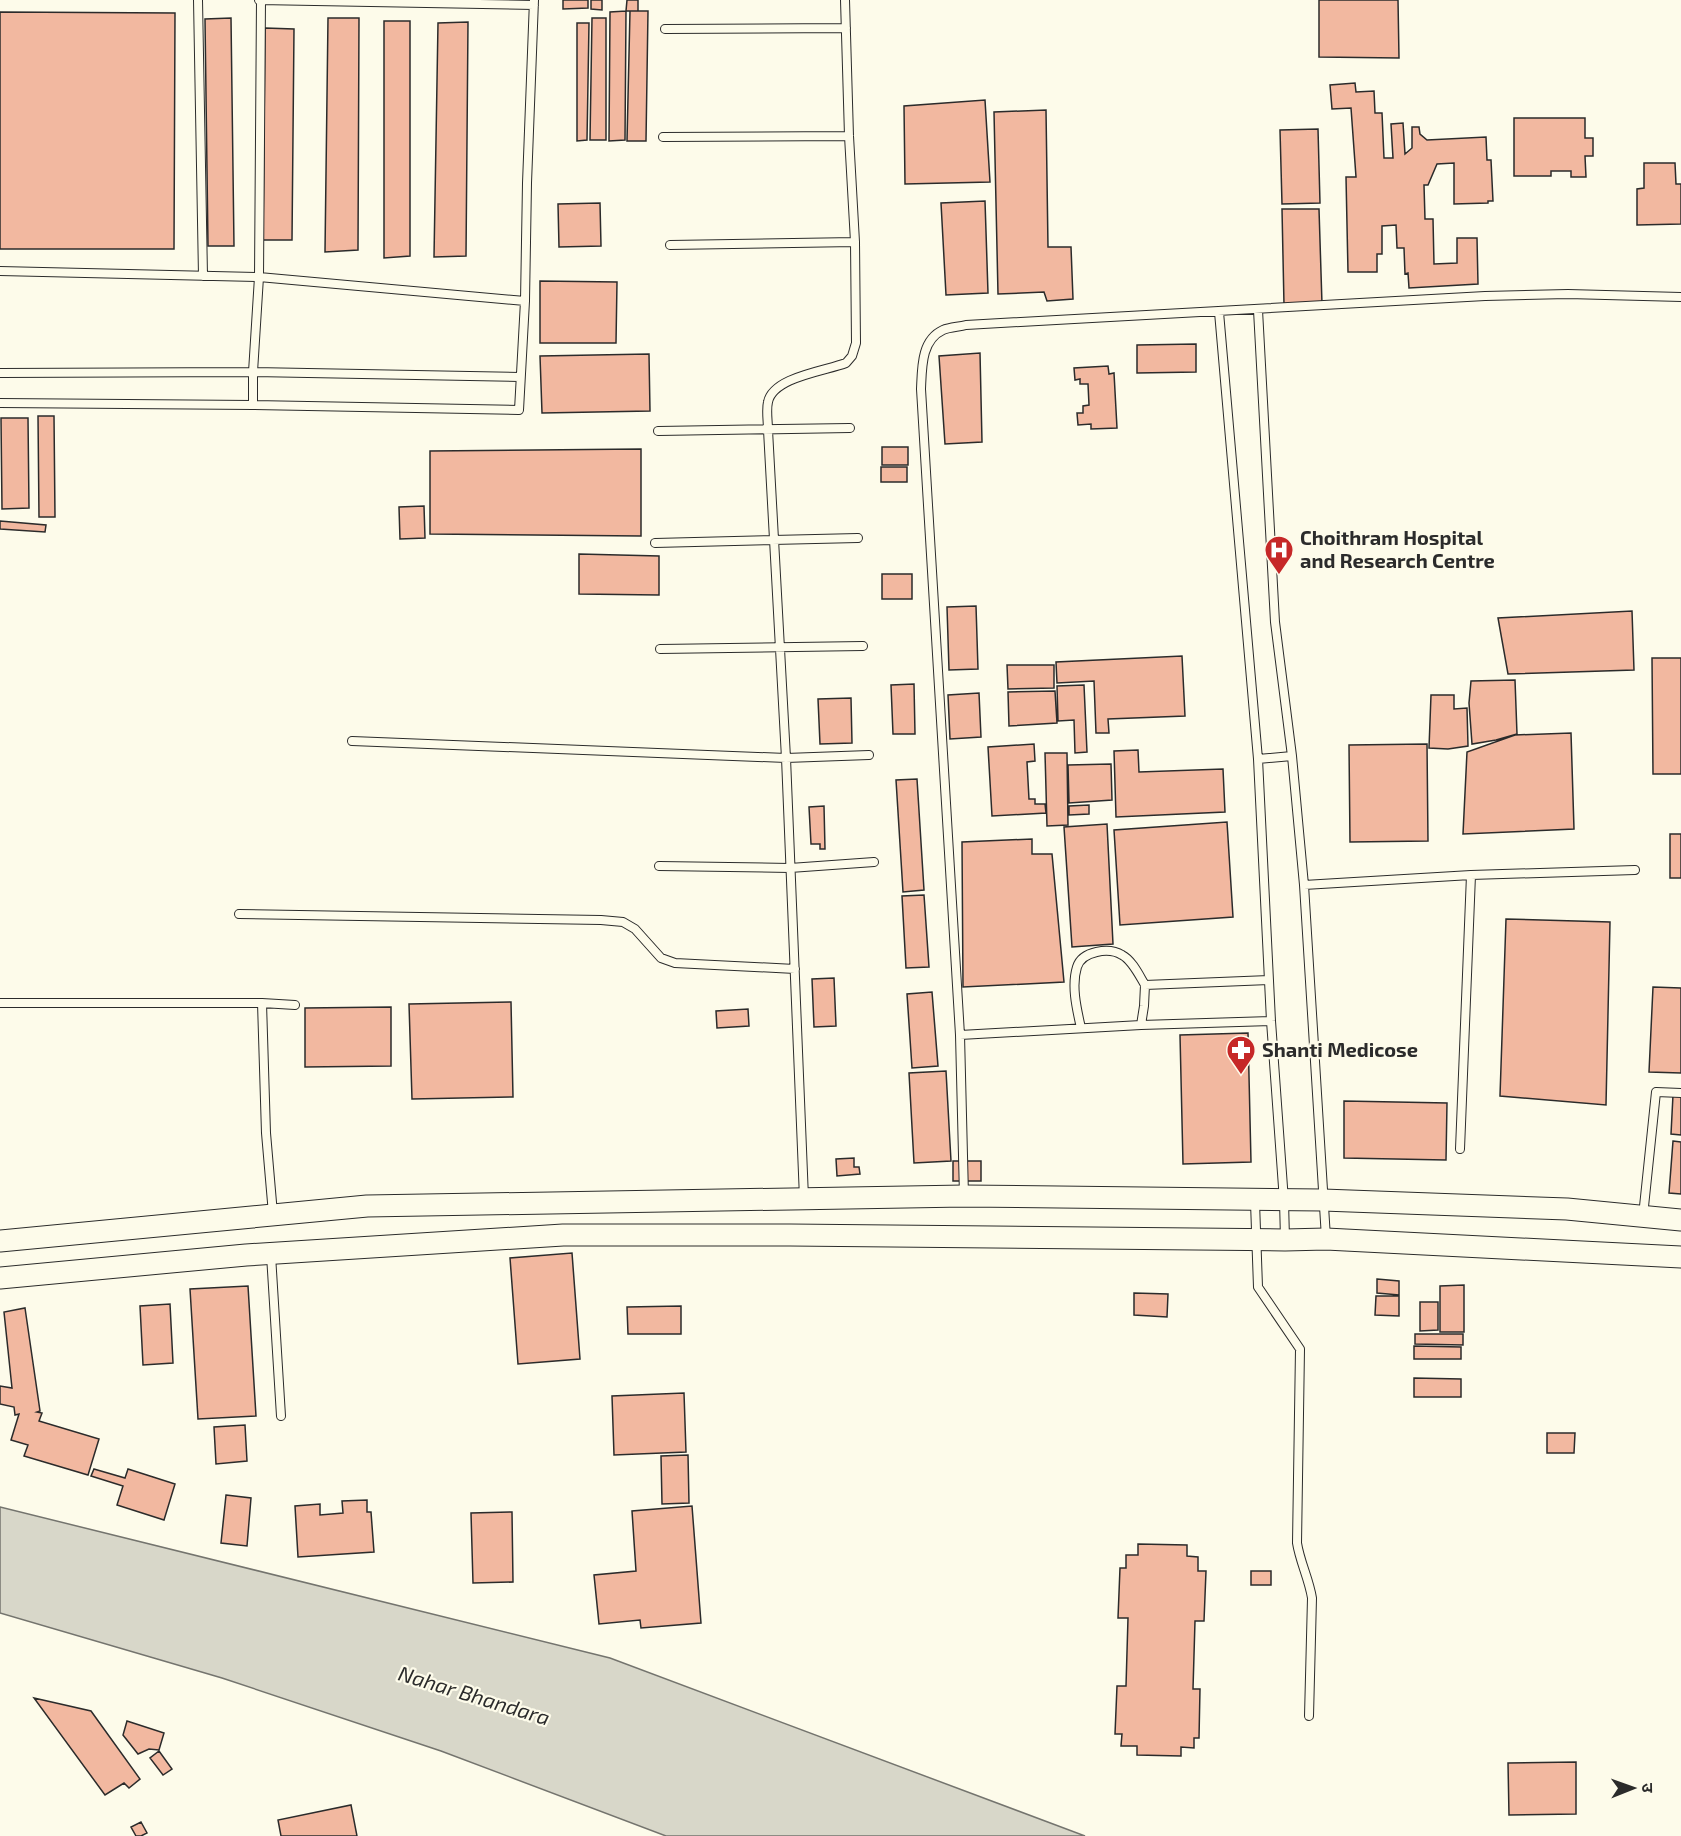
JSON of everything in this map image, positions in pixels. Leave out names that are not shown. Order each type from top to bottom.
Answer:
[{"type":"main road","points":[[0,1241],[366,1206],[964,1197],[1323,1200],[1567,1209],[1681,1220]]},
{"type":"main road","points":[[0,1278],[271,1253],[563,1234],[1326,1239],[1681,1257]]},
{"type":"lane","points":[[198,0],[202,276]]},
{"type":"lane","points":[[0,403],[519,410],[525,301],[534,2],[260,0],[259,277],[254,405]]},
{"type":"lane","points":[[804,1200],[786,758],[768,400],[777,387],[787,381],[846,363],[852,356],[856,343],[855,242],[845,0]]},
{"type":"lane","points":[[665,29],[846,28]]},
{"type":"lane","points":[[663,137],[849,136]]},
{"type":"lane","points":[[670,245],[855,242]]},
{"type":"lane","points":[[0,271],[259,277],[525,301]]},
{"type":"lane","points":[[964,1197],[960,1035],[921,389],[922,362],[930,340],[943,330],[966,325],[1485,296],[1568,294],[1681,297]]},
{"type":"lane","points":[[1258,310],[1275,622],[1292,756],[1304,885],[1326,1239]]},
{"type":"lane","points":[[1218,312],[1258,759],[1285,1240]]},
{"type":"lane","points":[[0,373],[254,372],[520,378]]},
{"type":"lane","points":[[658,431],[850,428]]},
{"type":"lane","points":[[655,543],[858,538]]},
{"type":"lane","points":[[660,649],[863,646]]},
{"type":"lane","points":[[352,741],[786,758],[869,755]]},
{"type":"lane","points":[[1258,759],[1292,756]]},
{"type":"lane","points":[[659,866],[790,868],[874,862]]},
{"type":"lane","points":[[1304,885],[1471,875],[1635,870]]},
{"type":"lane","points":[[1460,1149],[1471,875]]},
{"type":"lane","points":[[239,914],[623,922],[635,929],[661,958],[675,963],[795,969]]},
{"type":"lane","points":[[1081,1028],[1075,978],[1077,966],[1090,953],[1108,951],[1122,954],[1145,985],[1141,1025]]},
{"type":"lane","points":[[1145,985],[1269,980]]},
{"type":"lane","points":[[0,1003],[262,1002],[295,1005]]},
{"type":"lane","points":[[262,1002],[266,1133],[273,1215]]},
{"type":"lane","points":[[960,1035],[1141,1025],[1271,1021]]},
{"type":"lane","points":[[1642,1218],[1656,1092],[1681,1093]]},
{"type":"lane","points":[[1255,1200],[1258,1287],[1300,1349],[1297,1543],[1299,1559],[1310,1583],[1312,1598],[1309,1716]]},
{"type":"lane","points":[[271,1253],[281,1416]]},
{"type":"water","name":"Nahar Bhandara","points":[[0,1507],[610,1658],[1085,1836],[666,1836],[441,1751],[222,1678],[0,1613]]},
{"type":"building","points":[[563,0],[588,0],[588,8],[563,9]]},
{"type":"building","points":[[591,0],[602,0],[602,10],[591,9]]},
{"type":"building","points":[[627,0],[638,0],[638,11],[626,11]]},
{"type":"building","points":[[1319,0],[1398,0],[1399,58],[1319,57]]},
{"type":"building","points":[[626,11],[625,140],[609,141],[610,12]]},
{"type":"building","points":[[630,11],[648,11],[646,141],[627,141]]},
{"type":"building","points":[[0,12],[175,13],[174,249],[0,249]]},
{"type":"building","points":[[231,18],[234,246],[208,246],[205,19]]},
{"type":"building","points":[[328,18],[359,18],[358,250],[325,252]]},
{"type":"building","points":[[592,18],[606,18],[606,140],[590,140]]},
{"type":"building","points":[[384,21],[410,21],[410,256],[384,258]]},
{"type":"building","points":[[468,22],[466,256],[434,257],[438,23]]},
{"type":"building","points":[[577,23],[589,23],[587,140],[577,141]]},
{"type":"building","points":[[265,28],[294,29],[292,240],[263,240]]},
{"type":"building","points":[[1355,83],[1356,92],[1374,91],[1375,113],[1382,113],[1384,158],[1393,158],[1391,124],[1403,123],[1405,154],[1412,148],[1412,127],[1419,127],[1420,134],[1427,140],[1486,137],[1487,160],[1491,160],[1493,201],[1454,204],[1454,163],[1437,164],[1428,185],[1424,185],[1425,219],[1433,219],[1434,264],[1457,263],[1457,238],[1477,238],[1478,284],[1409,288],[1408,273],[1405,274],[1404,248],[1397,248],[1396,225],[1382,226],[1382,254],[1377,254],[1377,272],[1348,272],[1346,177],[1356,177],[1351,108],[1332,109],[1330,85]]},
{"type":"building","points":[[985,100],[990,182],[905,184],[904,106]]},
{"type":"building","points":[[1046,110],[1048,247],[1071,247],[1073,299],[1047,301],[1044,292],[998,294],[994,112]]},
{"type":"building","points":[[1514,118],[1585,118],[1585,138],[1593,138],[1593,156],[1585,156],[1586,177],[1571,177],[1571,171],[1551,171],[1551,176],[1514,176]]},
{"type":"building","points":[[1318,129],[1320,203],[1282,204],[1280,130]]},
{"type":"building","points":[[1644,163],[1675,163],[1676,184],[1681,184],[1681,224],[1637,225],[1637,189],[1644,188]]},
{"type":"building","points":[[985,201],[988,293],[946,295],[941,203]]},
{"type":"building","points":[[600,203],[601,246],[559,247],[558,204]]},
{"type":"building","points":[[1282,209],[1319,209],[1322,304],[1284,305]]},
{"type":"building","points":[[540,281],[617,282],[616,343],[540,343]]},
{"type":"building","points":[[1196,344],[1196,372],[1137,373],[1137,345]]},
{"type":"building","points":[[980,353],[982,442],[945,444],[939,356]]},
{"type":"building","points":[[649,354],[650,411],[542,413],[540,356]]},
{"type":"building","points":[[1108,366],[1109,374],[1114,373],[1117,428],[1091,429],[1091,424],[1078,425],[1077,413],[1083,413],[1083,406],[1089,405],[1088,384],[1080,384],[1080,379],[1075,380],[1074,368]]},
{"type":"building","points":[[38,416],[54,416],[55,517],[39,517]]},
{"type":"building","points":[[1,418],[28,418],[29,508],[2,509]]},
{"type":"building","points":[[882,447],[908,447],[908,465],[882,465]]},
{"type":"building","points":[[641,449],[641,536],[430,534],[430,451]]},
{"type":"building","points":[[881,467],[907,467],[907,482],[881,482]]},
{"type":"building","points":[[424,506],[425,538],[400,539],[399,507]]},
{"type":"building","points":[[0,521],[46,525],[45,532],[0,529]]},
{"type":"building","points":[[579,554],[659,556],[659,595],[579,594]]},
{"type":"building","points":[[882,574],[912,574],[912,599],[882,599]]},
{"type":"building","points":[[976,606],[978,669],[949,670],[947,607]]},
{"type":"building","points":[[1632,611],[1634,670],[1508,674],[1498,618]]},
{"type":"building","points":[[1182,656],[1185,716],[1108,719],[1109,733],[1096,733],[1094,681],[1057,683],[1056,662]]},
{"type":"building","points":[[1652,658],[1681,658],[1681,774],[1653,774]]},
{"type":"building","points":[[1007,665],[1054,665],[1054,688],[1008,689]]},
{"type":"building","points":[[1515,680],[1517,734],[1472,744],[1469,703],[1471,681]]},
{"type":"building","points":[[914,684],[915,734],[893,734],[891,685]]},
{"type":"building","points":[[1084,685],[1087,752],[1075,753],[1074,720],[1058,721],[1057,686]]},
{"type":"building","points":[[1055,691],[1057,723],[1009,726],[1008,692]]},
{"type":"building","points":[[979,693],[981,737],[950,739],[948,695]]},
{"type":"building","points":[[1431,695],[1454,695],[1454,709],[1467,708],[1468,746],[1448,749],[1429,748]]},
{"type":"building","points":[[851,698],[852,743],[820,744],[818,699]]},
{"type":"building","points":[[1571,733],[1574,829],[1463,834],[1467,752],[1515,735]]},
{"type":"building","points":[[1034,744],[1035,761],[1027,762],[1029,799],[1035,799],[1035,804],[1045,804],[1046,813],[992,816],[988,747]]},
{"type":"building","points":[[1427,744],[1428,841],[1350,842],[1349,745]]},
{"type":"building","points":[[1138,750],[1139,772],[1223,769],[1225,812],[1116,817],[1114,751]]},
{"type":"building","points":[[1045,753],[1067,753],[1068,825],[1047,826]]},
{"type":"building","points":[[1111,764],[1112,800],[1069,803],[1068,765]]},
{"type":"building","points":[[917,779],[924,890],[903,892],[896,780]]},
{"type":"building","points":[[1089,805],[1089,814],[1069,815],[1069,806]]},
{"type":"building","points":[[824,806],[825,849],[820,849],[820,844],[811,844],[809,807]]},
{"type":"building","points":[[1227,822],[1233,917],[1120,925],[1114,830]]},
{"type":"building","points":[[1107,824],[1113,944],[1072,947],[1064,827]]},
{"type":"building","points":[[1670,834],[1681,834],[1681,878],[1670,878]]},
{"type":"building","points":[[1032,839],[1032,854],[1052,854],[1064,982],[963,987],[962,842]]},
{"type":"building","points":[[924,895],[929,967],[906,968],[902,896]]},
{"type":"building","points":[[1506,919],[1610,922],[1606,1105],[1500,1096]]},
{"type":"building","points":[[834,978],[836,1026],[814,1027],[812,979]]},
{"type":"building","points":[[1653,987],[1681,988],[1681,1073],[1649,1072]]},
{"type":"building","points":[[932,992],[938,1066],[912,1068],[907,994]]},
{"type":"building","points":[[511,1002],[513,1097],[412,1099],[409,1004]]},
{"type":"building","points":[[391,1007],[391,1066],[305,1067],[305,1008]]},
{"type":"building","points":[[748,1009],[749,1026],[717,1028],[716,1011]]},
{"type":"building","points":[[1248,1033],[1251,1162],[1183,1164],[1180,1035]]},
{"type":"building","points":[[946,1071],[951,1161],[914,1163],[909,1073]]},
{"type":"building","points":[[1673,1095],[1681,1095],[1681,1135],[1671,1134]]},
{"type":"building","points":[[1344,1101],[1447,1103],[1446,1160],[1344,1158]]},
{"type":"building","points":[[1673,1141],[1681,1142],[1681,1194],[1669,1193]]},
{"type":"building","points":[[854,1158],[854,1167],[859,1167],[860,1174],[837,1176],[836,1159]]},
{"type":"building","points":[[953,1161],[981,1161],[981,1181],[953,1181]]},
{"type":"building","points":[[572,1253],[580,1359],[518,1364],[510,1258]]},
{"type":"building","points":[[1377,1279],[1399,1281],[1399,1295],[1377,1293]]},
{"type":"building","points":[[1464,1285],[1464,1332],[1440,1332],[1440,1286]]},
{"type":"building","points":[[248,1286],[256,1416],[198,1419],[190,1289]]},
{"type":"building","points":[[1134,1293],[1168,1294],[1167,1317],[1134,1315]]},
{"type":"building","points":[[1376,1296],[1399,1296],[1399,1316],[1375,1315]]},
{"type":"building","points":[[1420,1302],[1438,1302],[1438,1330],[1420,1331]]},
{"type":"building","points":[[170,1304],[173,1363],[143,1365],[140,1306]]},
{"type":"building","points":[[681,1306],[681,1334],[628,1334],[627,1307]]},
{"type":"building","points":[[25,1308],[40,1411],[37,1412],[42,1413],[39,1421],[99,1439],[88,1475],[24,1456],[28,1445],[11,1440],[19,1414],[15,1415],[14,1407],[0,1404],[0,1386],[12,1388],[4,1312]]},
{"type":"building","points":[[1415,1334],[1463,1334],[1463,1345],[1415,1344]]},
{"type":"building","points":[[1414,1346],[1461,1347],[1461,1359],[1414,1359]]},
{"type":"building","points":[[1414,1378],[1461,1379],[1461,1397],[1414,1397]]},
{"type":"building","points":[[684,1393],[686,1452],[614,1455],[612,1396]]},
{"type":"building","points":[[245,1425],[247,1461],[216,1464],[214,1427]]},
{"type":"building","points":[[1547,1433],[1575,1433],[1574,1453],[1547,1453]]},
{"type":"building","points":[[688,1455],[689,1503],[662,1504],[661,1456]]},
{"type":"building","points":[[94,1469],[125,1478],[128,1469],[175,1484],[164,1520],[117,1505],[123,1486],[91,1476]]},
{"type":"building","points":[[226,1495],[251,1498],[247,1546],[221,1543]]},
{"type":"building","points":[[367,1500],[367,1512],[371,1512],[374,1552],[298,1557],[295,1506],[320,1504],[320,1515],[343,1513],[342,1501]]},
{"type":"building","points":[[692,1506],[701,1623],[641,1628],[640,1620],[599,1624],[594,1575],[636,1571],[632,1511]]},
{"type":"building","points":[[512,1512],[513,1582],[473,1583],[471,1513]]},
{"type":"building","points":[[1138,1544],[1187,1545],[1187,1556],[1198,1557],[1198,1571],[1206,1571],[1204,1621],[1195,1621],[1193,1689],[1200,1689],[1199,1738],[1194,1738],[1194,1748],[1181,1747],[1181,1756],[1137,1755],[1137,1746],[1121,1746],[1122,1734],[1115,1734],[1117,1686],[1126,1686],[1128,1618],[1118,1618],[1120,1568],[1126,1568],[1126,1555],[1138,1555]]},
{"type":"building","points":[[1251,1571],[1271,1571],[1271,1585],[1251,1585]]},
{"type":"building","points":[[34,1698],[91,1711],[140,1779],[129,1788],[124,1783],[105,1795]]},
{"type":"building","points":[[127,1721],[164,1733],[159,1750],[149,1749],[138,1754],[123,1735]]},
{"type":"building","points":[[159,1751],[172,1769],[163,1775],[150,1758]]},
{"type":"building","points":[[1576,1762],[1576,1814],[1509,1815],[1508,1763]]},
{"type":"building","points":[[351,1805],[357,1836],[281,1836],[278,1820]]},
{"type":"building","points":[[141,1822],[147,1833],[136,1836],[131,1827]]},
{"type":"place","name":"Choithram Hospital and Research Centre","points":[[1279,576]]},
{"type":"place","name":"Shanti Medicose","points":[[1241,1076]]}]
